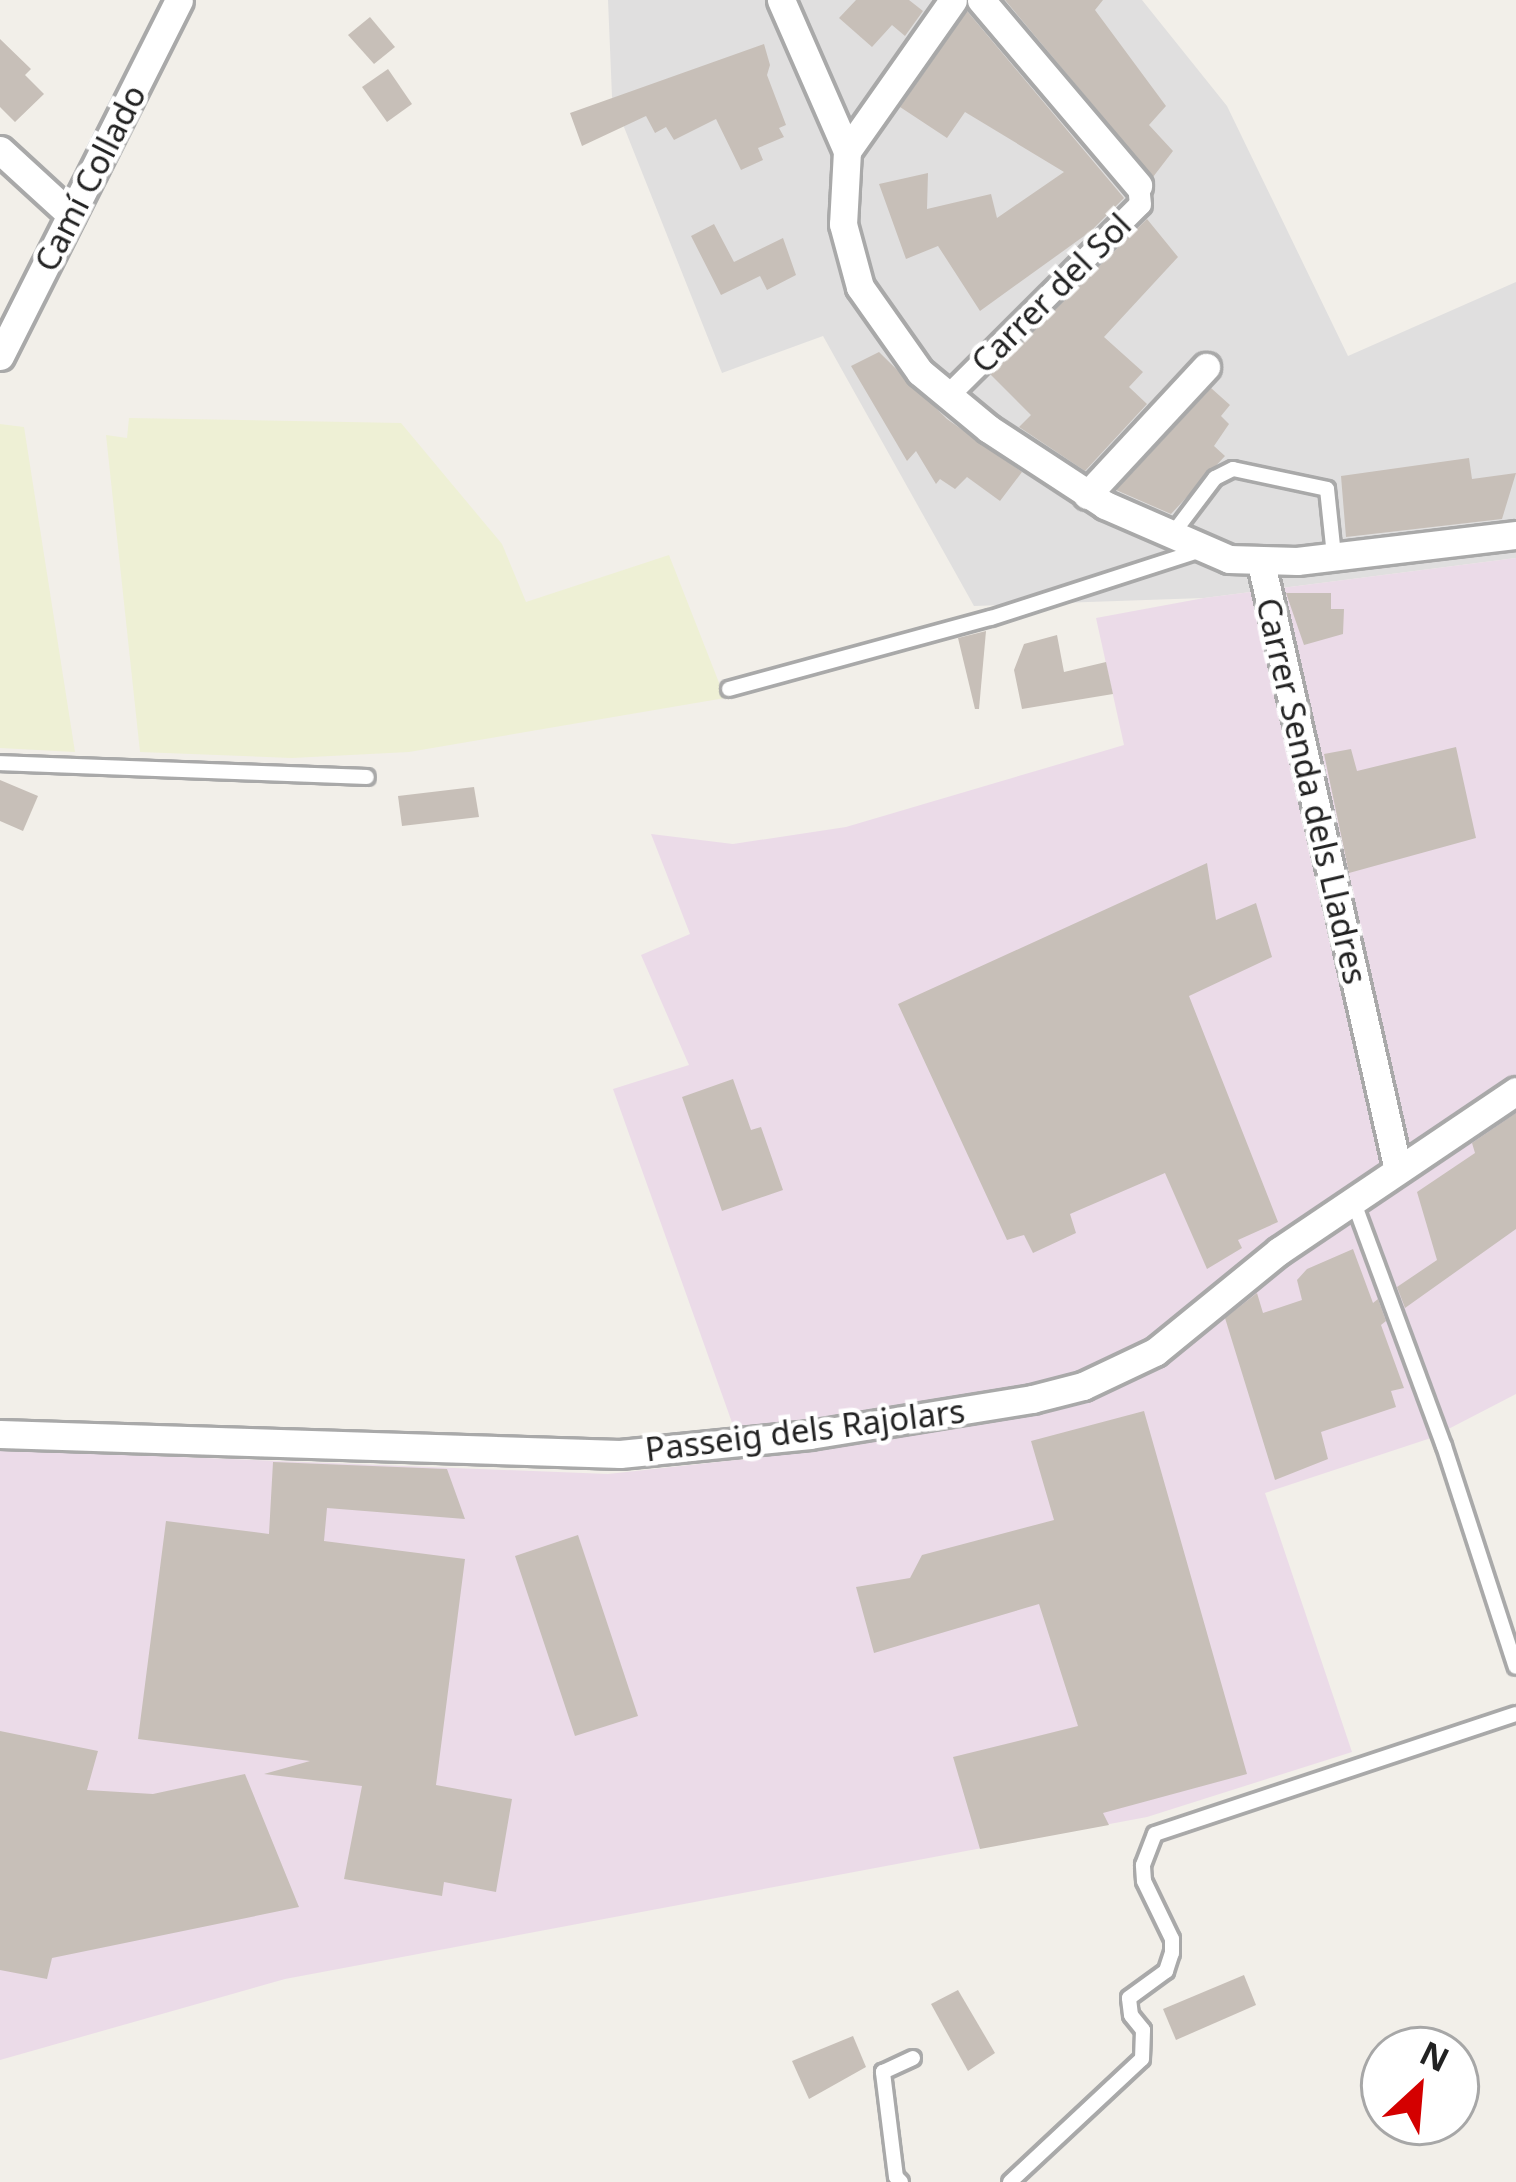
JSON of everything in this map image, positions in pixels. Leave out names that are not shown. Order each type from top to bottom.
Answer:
[{"type":"street","name":"Camí Collado","points":[[0,356],[178,0]]},
{"type":"street","name":"Carrer Senda dels Lladres","points":[[781,0],[847,151],[842,197],[852,268],[895,342],[947,396],[1087,495],[1201,550],[1261,563],[1398,1170]]},
{"type":"street","points":[[847,151],[953,0]]},
{"type":"street","points":[[981,0],[1138,185]]},
{"type":"street","points":[[0,150],[71,215]]},
{"type":"street","name":"Carrer del Sol","points":[[947,396],[1140,205],[1138,185]]},
{"type":"street","points":[[1087,495],[1206,367]]},
{"type":"street","points":[[1261,563],[1516,535]]},
{"type":"street","name":"Passeig dels Rajolars","points":[[0,1434],[620,1454],[809,1435],[1032,1399],[1083,1386],[1155,1352],[1279,1252],[1516,1090]]},
{"type":"lane","points":[[1170,536],[1215,478],[1234,469],[1327,489],[1334,556]]},
{"type":"lane","points":[[729,689],[992,618],[1201,550]]},
{"type":"lane","points":[[0,763],[367,777]]},
{"type":"lane","points":[[1354,1202],[1444,1446],[1516,1667]]},
{"type":"lane","points":[[1010,2182],[1142,2059],[1143,2030],[1131,2015],[1129,1998],[1166,1971],[1172,1953],[1172,1939],[1144,1881],[1143,1865],[1155,1834],[1516,1714]]},
{"type":"lane","points":[[901,2182],[896,2177],[884,2072],[914,2058]]},
{"type":"shaded area","points":[[608,0],[1142,0],[1227,106],[1348,356],[1516,282],[1516,558],[1204,598],[974,606],[823,336],[722,373],[612,97]]},
{"type":"shaded area","points":[[1516,558],[1516,1394],[1431,1438],[1265,1493],[1352,1752],[1147,1817],[285,1979],[0,2060],[0,1450],[608,1474],[745,1459],[613,1089],[689,1065],[641,955],[690,934],[651,834],[733,844],[846,827],[1124,745],[1096,618],[1204,598]]},
{"type":"green space","points":[[129,418],[401,423],[502,544],[526,602],[669,555],[725,698],[409,752],[292,758],[140,752],[106,435],[127,438]]},
{"type":"green space","points":[[0,424],[24,427],[75,752],[0,748]]},
{"type":"building","points":[[856,0],[909,0],[923,11],[905,36],[892,25],[872,47],[839,18]]},
{"type":"building","points":[[1005,0],[1103,0],[1095,10],[1166,106],[1149,125],[1173,151],[1153,177]]},
{"type":"building","points":[[967,11],[1124,198],[1091,231],[980,311],[938,246],[906,259],[879,184],[928,173],[927,209],[991,194],[997,218],[1064,172],[965,112],[947,138],[900,107]]},
{"type":"building","points":[[370,17],[395,47],[374,64],[348,35]]},
{"type":"building","points":[[0,39],[31,69],[25,75],[44,94],[15,122],[0,107]]},
{"type":"building","points":[[764,44],[770,65],[767,75],[786,125],[779,128],[784,137],[758,148],[763,160],[741,170],[716,119],[674,140],[666,127],[655,133],[646,116],[582,146],[570,113]]},
{"type":"building","points":[[388,69],[412,104],[387,122],[362,87]]},
{"type":"building","points":[[1147,219],[1178,257],[1104,337],[1143,372],[1129,387],[1147,404],[1085,471],[1019,427],[1031,415],[990,374]]},
{"type":"building","points":[[714,224],[734,262],[783,238],[796,275],[767,290],[760,276],[721,295],[691,236]]},
{"type":"building","points":[[879,352],[947,419],[1022,472],[1000,501],[967,477],[955,489],[940,479],[936,484],[916,451],[907,461],[851,366]]},
{"type":"building","points":[[1211,388],[1230,405],[1221,416],[1229,424],[1214,446],[1225,456],[1171,514],[1116,490]]},
{"type":"building","points":[[1469,458],[1472,479],[1516,473],[1502,519],[1346,537],[1341,476]]},
{"type":"building","points":[[1286,593],[1331,593],[1331,609],[1344,609],[1343,634],[1304,645]]},
{"type":"building","points":[[986,631],[979,709],[975,709],[958,638]]},
{"type":"building","points":[[1057,635],[1064,672],[1106,662],[1113,694],[1022,709],[1014,670],[1024,644]]},
{"type":"building","points":[[1456,747],[1476,838],[1349,873],[1324,754],[1351,749],[1357,771]]},
{"type":"building","points":[[0,780],[38,796],[23,831],[0,821]]},
{"type":"building","points":[[474,787],[479,817],[402,826],[398,796]]},
{"type":"building","points":[[1207,863],[1216,920],[1256,903],[1272,957],[1189,996],[1278,1222],[1238,1240],[1242,1248],[1207,1269],[1165,1173],[1070,1214],[1076,1233],[1033,1253],[1024,1235],[1007,1240],[898,1004]]},
{"type":"building","points":[[733,1079],[751,1130],[761,1127],[783,1190],[722,1211],[682,1097]]},
{"type":"building","points":[[1516,1113],[1516,1229],[1405,1308],[1397,1287],[1437,1260],[1417,1192],[1475,1153],[1472,1143]]},
{"type":"building","points":[[1353,1249],[1373,1303],[1378,1299],[1386,1321],[1381,1325],[1404,1388],[1391,1391],[1396,1407],[1321,1432],[1328,1459],[1275,1480],[1225,1318],[1257,1293],[1263,1313],[1302,1300],[1297,1280],[1307,1269]]},
{"type":"building","points":[[1144,1411],[1247,1774],[1103,1813],[1109,1825],[980,1849],[953,1757],[1078,1726],[1039,1604],[874,1653],[856,1587],[910,1578],[922,1555],[1054,1520],[1031,1441]]},
{"type":"building","points":[[273,1462],[447,1469],[465,1519],[327,1508],[324,1541],[465,1559],[436,1785],[512,1799],[496,1892],[444,1882],[442,1896],[344,1879],[362,1786],[264,1774],[310,1761],[138,1739],[166,1521],[269,1534]]},
{"type":"building","points":[[578,1535],[638,1716],[575,1736],[515,1556]]},
{"type":"building","points":[[0,1731],[98,1751],[87,1790],[153,1794],[245,1774],[299,1907],[52,1958],[47,1979],[0,1970]]},
{"type":"building","points":[[1244,1975],[1256,2005],[1176,2040],[1163,2009]]},
{"type":"building","points":[[958,1990],[995,2053],[968,2071],[931,2004]]},
{"type":"building","points":[[853,2036],[866,2067],[809,2099],[792,2061]]}]
